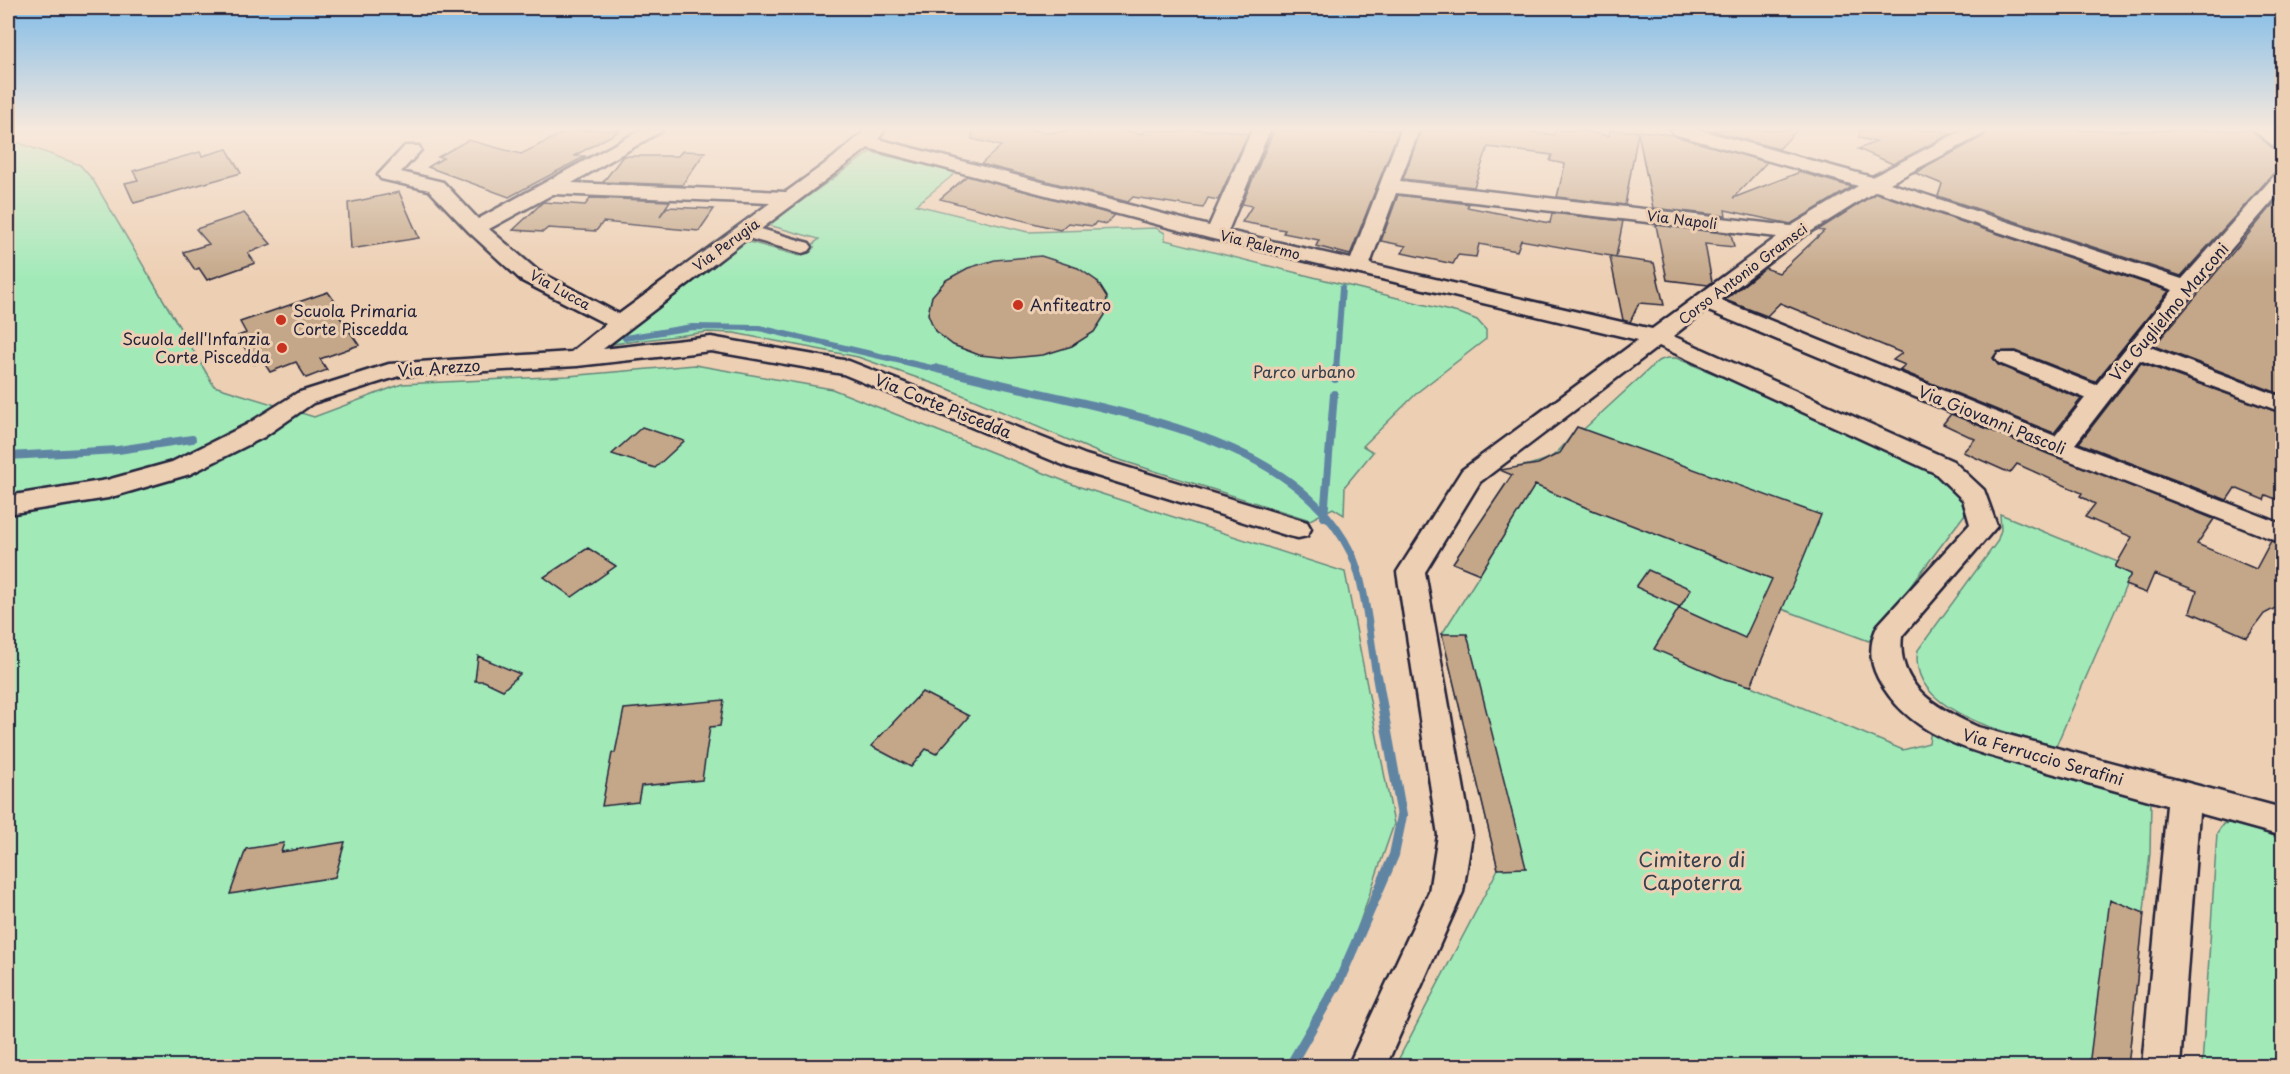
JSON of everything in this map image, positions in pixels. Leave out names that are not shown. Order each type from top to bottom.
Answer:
[{"type":"street","name":"Via Lucca","points":[[410,180],[436,186],[476,228],[530,276],[620,323]]},
{"type":"street","points":[[476,228],[568,180]]},
{"type":"street","name":"Via Perugia","points":[[577,359],[620,323],[813,180]]},
{"type":"street","name":"Via Palermo","points":[[1026,180],[1216,234],[1659,338]]},
{"type":"street","points":[[1216,234],[1239,180]]},
{"type":"street","points":[[1358,268],[1392,180]]},
{"type":"street","points":[[1860,180],[2186,287]]},
{"type":"street","name":"Corso Antonio Gramsci","points":[[1367,1066],[1446,892],[1455,835],[1410,572],[1472,476],[1659,338],[1703,301],[1795,233],[1881,180]]},
{"type":"street","name":"Via Guglielmo Marconi","points":[[2059,447],[2186,287],[2282,180]]},
{"type":"street","name":"Via Napoli","points":[[1390,186],[1795,233]]},
{"type":"street","points":[[554,188],[790,198]]},
{"type":"street","points":[[745,231],[802,247]]},
{"type":"street","name":"Via Giovanni Pascoli","points":[[1703,301],[2059,447],[2283,534]]},
{"type":"street","name":"Via Ferruccio Serafini","points":[[1659,338],[1944,467],[1975,496],[1984,526],[1888,633],[1884,646],[1885,661],[1892,677],[1905,695],[1923,711],[1944,726],[1971,738],[2283,822]]},
{"type":"street","name":"Via Corte Piscedda","points":[[577,359],[711,344],[849,368],[1077,461],[1298,529]]},
{"type":"street","points":[[2136,350],[2283,405]]},
{"type":"street","points":[[2007,358],[2100,395]]},
{"type":"street","name":"Via Arezzo","points":[[8,505],[108,489],[181,468],[255,431],[305,398],[397,369],[577,359]]},
{"type":"street","points":[[2162,1066],[2184,797]]},
{"type":"green space","points":[[8,180],[93,180],[214,386],[314,417],[402,384],[568,376],[695,365],[832,389],[1077,486],[1345,572],[1394,824],[1340,979],[1295,1066],[8,1066]]},
{"type":"green space","name":"Parco urbano","points":[[831,180],[947,180],[916,205],[1028,232],[1156,228],[1165,233],[1165,240],[1462,314],[1477,320],[1486,330],[1486,339],[1419,391],[1363,446],[1373,452],[1345,486],[1344,515],[1333,508],[1310,520],[1104,455],[946,388],[858,357],[734,333],[708,332],[612,344],[617,334],[746,241],[800,256],[819,239],[768,225]]},
{"type":"green space","name":"Cimitero di Capoterra","points":[[1676,358],[1880,442],[1946,480],[1961,497],[1965,514],[1869,641],[1782,609],[1751,686],[1903,750],[1929,743],[1931,730],[2151,800],[2150,853],[2128,1066],[1395,1066],[1498,869],[1442,634],[1480,574],[1453,563],[1517,467],[1553,456],[1565,445],[1577,427],[1584,429],[1658,361]]},
{"type":"green space","points":[[2000,514],[2118,562],[2115,567],[2131,574],[2056,746],[2014,735],[1966,717],[1945,704],[1928,689],[1919,671],[1918,650],[1997,542],[2001,530]]},
{"type":"green space","points":[[2241,821],[2282,836],[2282,1066],[2202,1066],[2217,833],[2223,824]]},
{"type":"building","points":[[137,180],[216,180],[134,203],[125,183]]},
{"type":"building","points":[[463,180],[541,180],[509,197]]},
{"type":"building","points":[[604,180],[685,180],[682,185],[603,182]]},
{"type":"building","points":[[962,180],[983,180],[1115,215],[1106,224],[1096,222],[1093,226],[1068,223],[1060,230],[940,199]]},
{"type":"building","points":[[1043,180],[1227,180],[1218,200],[1208,198],[1203,208],[1133,197],[1128,202]]},
{"type":"building","points":[[1252,180],[1379,180],[1350,255],[1316,246],[1319,240],[1283,233],[1285,230],[1242,222],[1252,206],[1242,204]]},
{"type":"building","points":[[1413,180],[1476,180],[1474,187]]},
{"type":"building","points":[[1561,180],[1629,180],[1625,205],[1557,197]]},
{"type":"building","points":[[1647,180],[1750,180],[1733,198],[1779,180],[1828,180],[1852,187],[1791,224],[1725,210],[1726,216],[1653,208]]},
{"type":"building","points":[[1932,180],[2267,180],[2181,276],[1938,196],[1942,184]]},
{"type":"building","points":[[399,192],[419,238],[351,249],[348,203]]},
{"type":"building","points":[[1876,193],[2169,291],[2095,382],[2016,351],[1997,352],[1993,358],[1998,365],[2081,399],[2054,433],[1899,370],[1905,365],[1893,360],[1902,353],[1780,303],[1767,316],[1725,300],[1765,268],[1779,273],[1824,231],[1818,230]]},
{"type":"building","points":[[2283,193],[2283,395],[2154,346]]},
{"type":"building","points":[[1398,195],[1469,204],[1467,207],[1550,223],[1552,213],[1623,221],[1616,257],[1521,240],[1517,251],[1479,244],[1476,257],[1458,255],[1453,264],[1402,253],[1406,246],[1381,241]]},
{"type":"building","points":[[591,198],[670,201],[660,216],[667,207],[714,209],[699,231],[603,222],[596,231],[548,228],[543,232],[513,230],[543,202],[585,205]]},
{"type":"building","points":[[244,213],[271,244],[248,253],[255,263],[207,280],[199,268],[195,270],[183,252],[209,244],[196,229]]},
{"type":"building","points":[[1656,225],[1731,234],[1734,247],[1705,244],[1712,282],[1708,285],[1667,280]]},
{"type":"building","name":"Anfiteatro","points":[[1041,256],[1078,268],[1097,281],[1107,297],[1105,315],[1094,332],[1072,346],[1043,355],[1011,358],[979,355],[953,345],[935,331],[928,314],[932,296],[946,280],[968,268],[995,260]]},
{"type":"building","points":[[1610,257],[1654,263],[1664,305],[1639,303],[1630,322],[1623,320]]},
{"type":"building","points":[[328,292],[344,314],[339,316],[359,345],[320,359],[327,370],[306,378],[296,362],[270,372],[263,361],[254,364],[238,336],[246,333],[240,322]]},
{"type":"building","points":[[2141,363],[2283,414],[2283,502],[2266,495],[2264,500],[2235,488],[2227,500],[2079,443]]},
{"type":"building","points":[[1951,414],[2214,519],[2197,544],[2256,569],[2271,541],[2283,545],[2283,604],[2264,614],[2247,637],[2190,612],[2197,591],[2154,574],[2146,593],[2125,585],[2131,574],[2115,567],[2132,537],[2085,517],[2095,504],[2080,496],[2082,493],[2017,464],[2010,473],[1963,452],[1975,439],[1943,424]]},
{"type":"building","points":[[642,427],[684,441],[655,468],[612,454]]},
{"type":"building","points":[[1577,427],[1821,515],[1751,686],[1725,679],[1654,649],[1679,608],[1745,638],[1772,579],[1587,508],[1535,485],[1480,574],[1453,563],[1512,475],[1500,470],[1538,464],[1560,453]]},
{"type":"building","points":[[588,548],[616,566],[572,597],[544,577]]},
{"type":"building","points":[[1648,570],[1691,589],[1680,607],[1636,587]]},
{"type":"building","points":[[1442,634],[1467,634],[1526,868],[1498,869]]},
{"type":"building","points":[[478,656],[520,674],[503,690],[484,681],[475,681]]},
{"type":"building","points":[[922,692],[969,716],[936,754],[926,749],[911,767],[871,746]]},
{"type":"building","points":[[724,700],[720,726],[710,727],[702,780],[641,786],[638,802],[602,806],[612,753],[615,753],[624,709]]},
{"type":"building","points":[[345,842],[335,877],[230,894],[246,849],[284,843],[281,852]]},
{"type":"building","points":[[2110,899],[2144,913],[2128,1066],[2089,1066]]},
{"type":"waterway","points":[[1336,370],[1342,288]]},
{"type":"waterway","points":[[625,338],[692,327],[759,328],[940,370]]},
{"type":"waterway","points":[[934,368],[1109,409],[1190,432],[1267,467],[1301,490],[1324,514]]},
{"type":"waterway","points":[[1335,379],[1336,368]]},
{"type":"waterway","points":[[1324,514],[1334,394]]},
{"type":"waterway","points":[[8,456],[118,450],[192,439]]},
{"type":"waterway","points":[[1324,514],[1351,553],[1356,566],[1364,597],[1377,678]]},
{"type":"waterway","points":[[1290,1066],[1340,979],[1394,855],[1402,816],[1377,676]]},
{"type":"place","name":"Anfiteatro","points":[[1018,305]]},
{"type":"place","name":"Scuola Primaria Corte Piscedda","points":[[281,320]]},
{"type":"place","name":"Scuola dell'Infanzia Corte Piscedda","points":[[282,348]]}]
